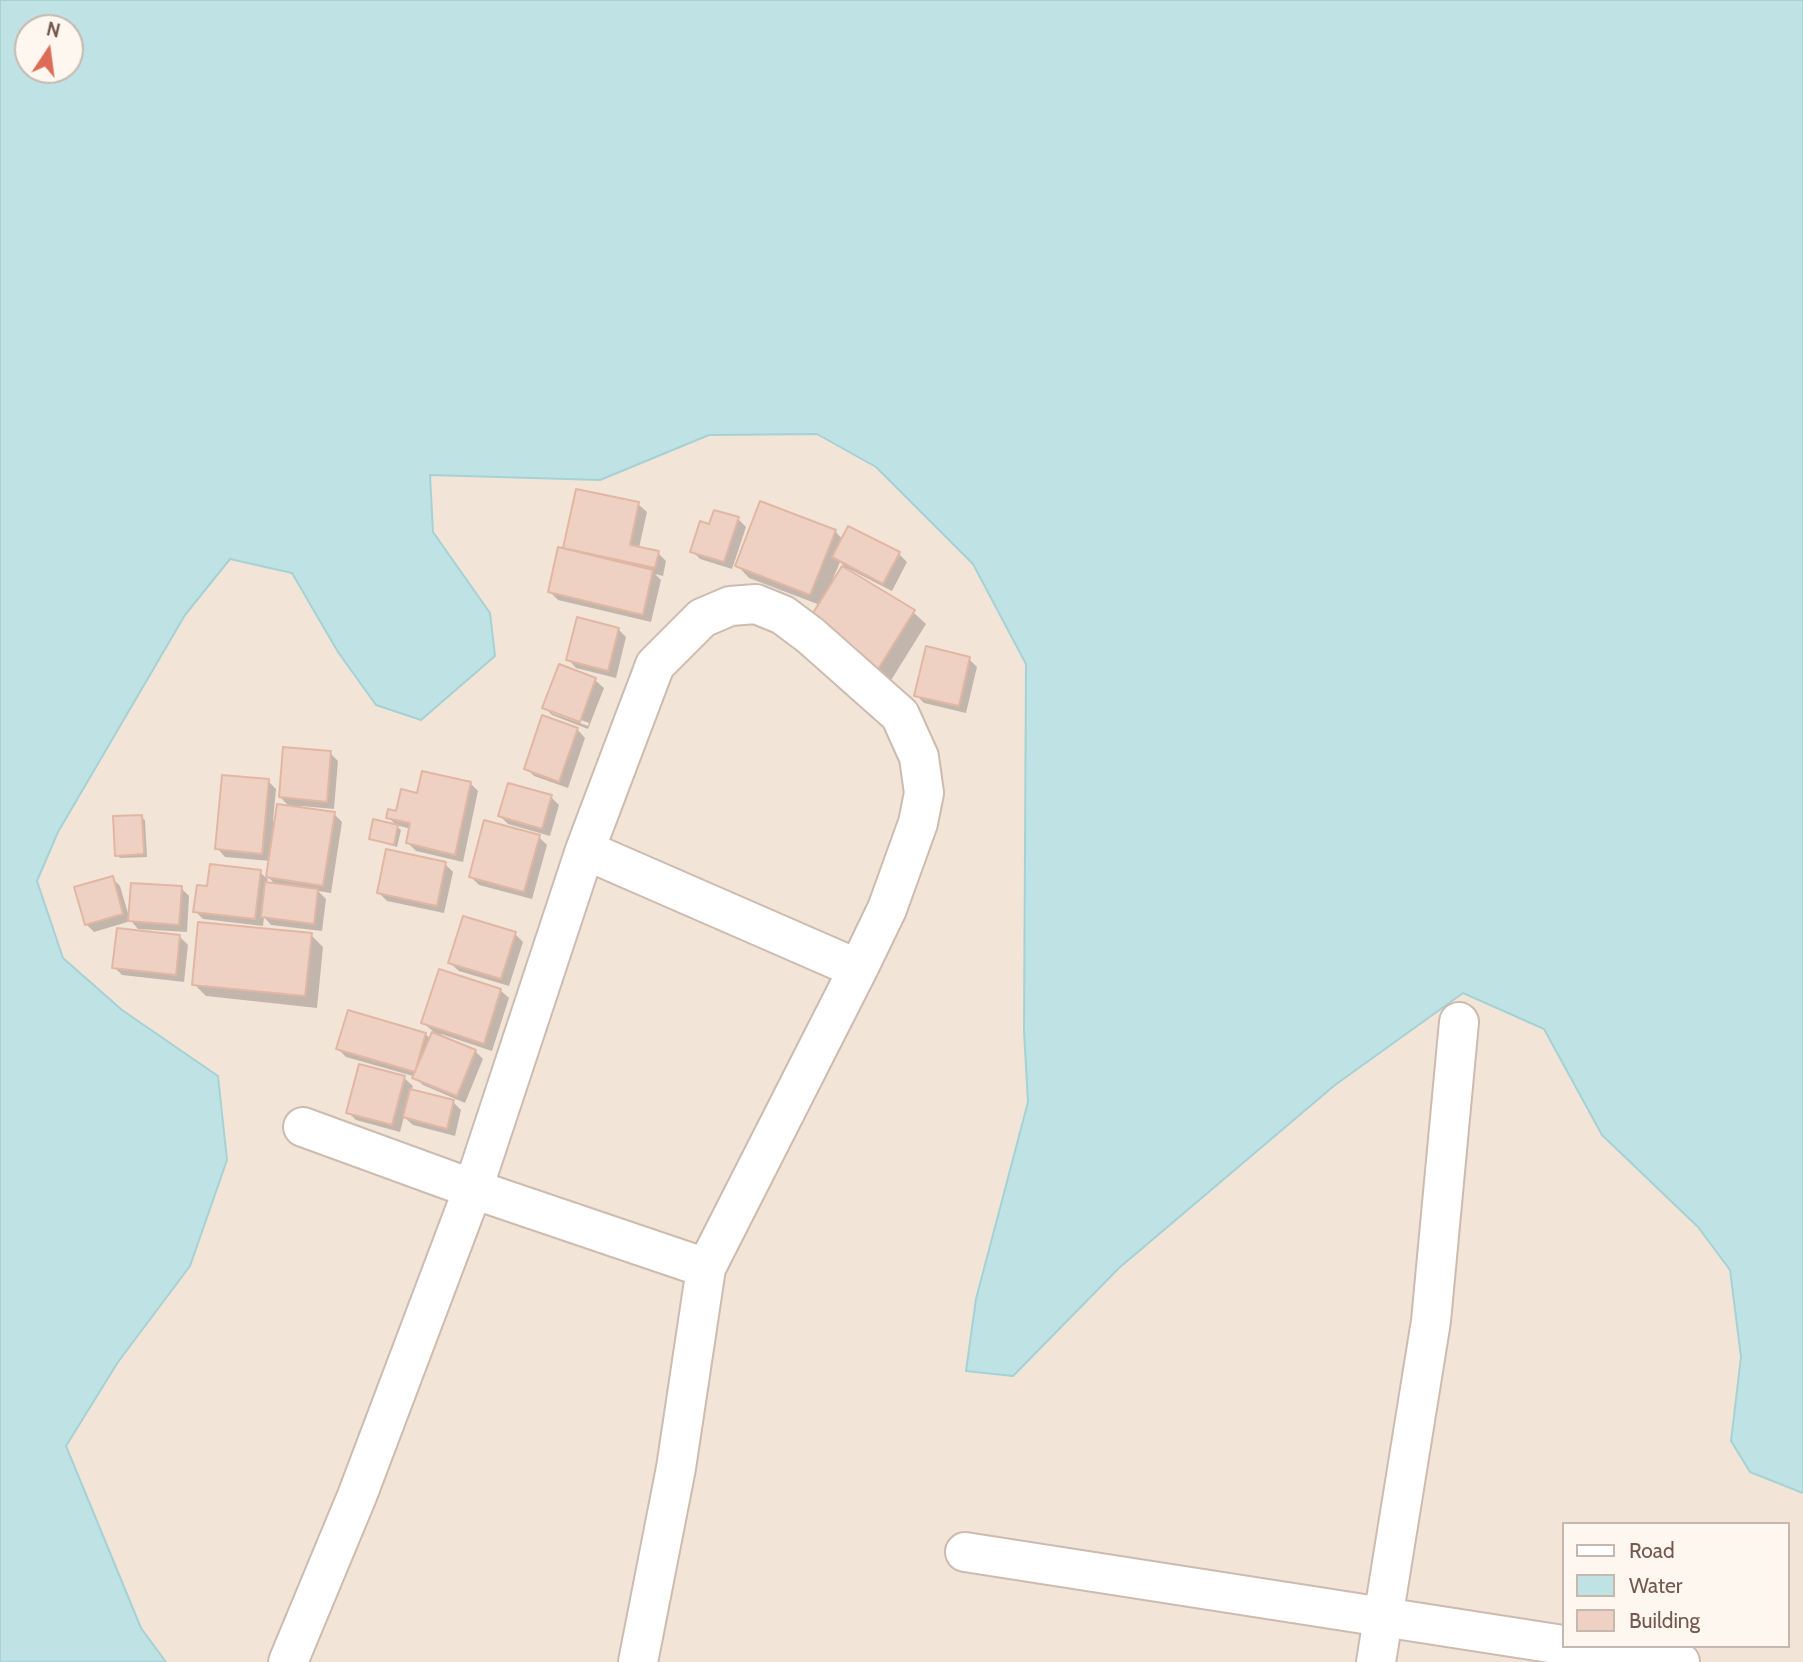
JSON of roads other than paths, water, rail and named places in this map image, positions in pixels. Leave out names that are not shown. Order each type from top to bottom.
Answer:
[{"type":"street","points":[[288,1662],[357,1496],[473,1189],[585,850],[655,665],[702,618],[730,606],[756,604],[783,615],[811,636],[900,715],[919,757],[924,793],[918,823],[887,909],[706,1268],[676,1468],[638,1662]]},
{"type":"street","points":[[585,850],[858,969]]},
{"type":"street","points":[[1376,1662],[1431,1321],[1459,1022]]},
{"type":"street","points":[[303,1127],[473,1189],[706,1268]]},
{"type":"street","points":[[965,1552],[1382,1616],[1573,1651],[1680,1662]]},
{"type":"water","points":[[0,0],[1803,0],[1803,1493],[1750,1472],[1731,1441],[1741,1357],[1730,1270],[1698,1227],[1602,1135],[1544,1029],[1463,993],[1335,1085],[1119,1268],[1013,1376],[966,1371],[976,1299],[1028,1102],[1024,1031],[1026,664],[973,564],[876,467],[817,434],[709,435],[600,480],[430,475],[433,532],[490,613],[495,656],[421,720],[376,705],[338,652],[292,573],[230,559],[185,615],[58,832],[37,881],[63,958],[122,1010],[218,1076],[227,1160],[190,1266],[118,1362],[66,1446],[141,1628],[166,1662],[0,1662]]}]
